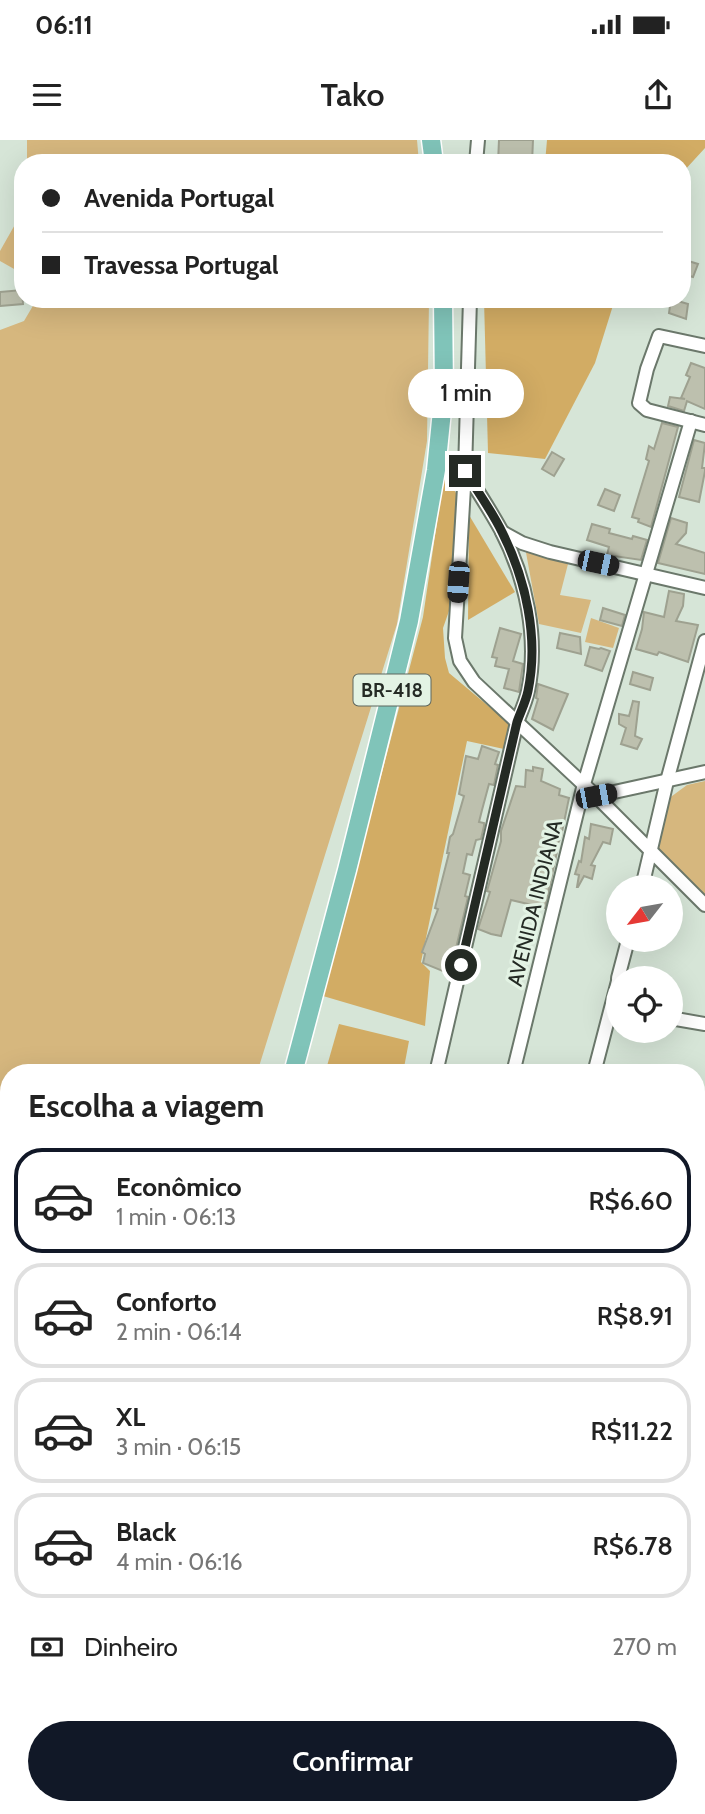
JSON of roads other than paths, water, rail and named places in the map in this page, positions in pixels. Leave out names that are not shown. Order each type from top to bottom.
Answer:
[{"type":"main road","name":"BR-418","points":[[295,1064],[347,870],[414,594],[436,470],[444,391],[443,308]]},
{"type":"street","points":[[470,308],[465,471],[454,638],[460,661],[474,681],[584,784],[705,905]]},
{"type":"street","points":[[705,346],[659,336],[639,403],[647,410],[705,425]]},
{"type":"street","name":"AVENIDA INDIANA","points":[[515,1064],[584,784],[691,421]]},
{"type":"street","points":[[438,1064],[517,722],[528,693],[532,663],[531,628],[524,590],[502,532],[465,471]]},
{"type":"street","points":[[502,532],[522,543],[550,552],[705,589]]},
{"type":"street","points":[[645,875],[705,641]]},
{"type":"street","points":[[596,796],[705,772]]},
{"type":"street","points":[[683,1020],[705,1024]]},
{"type":"street","points":[[597,1064],[606,1035]]}]
